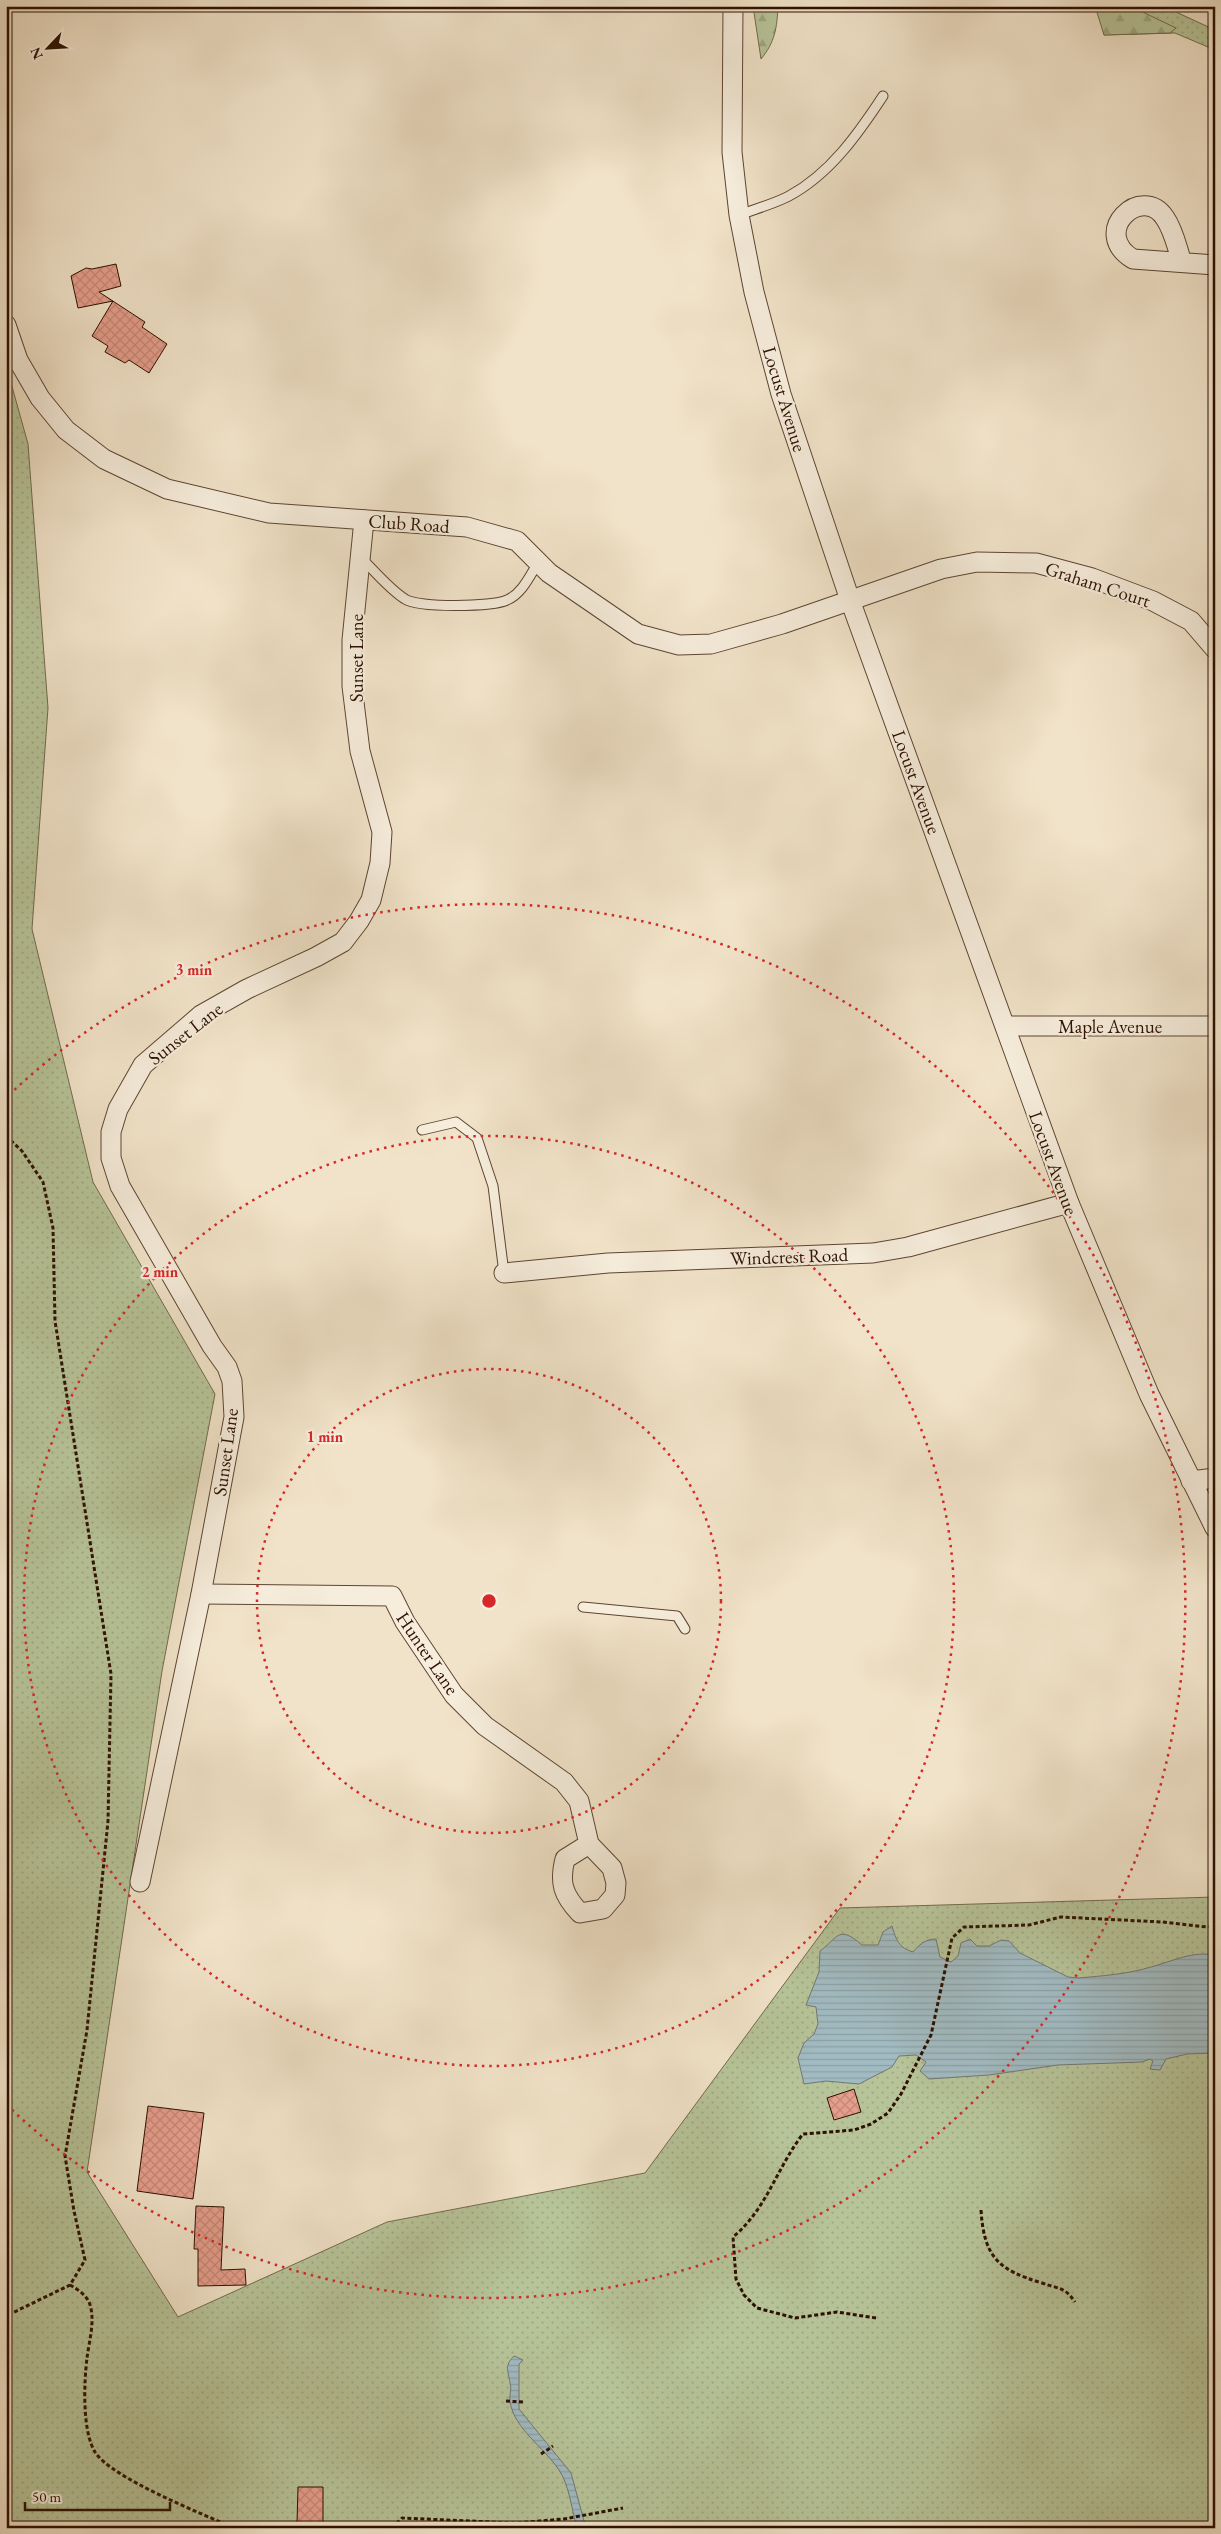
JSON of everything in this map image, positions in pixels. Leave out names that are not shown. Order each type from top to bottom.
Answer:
[{"type":"street","name":"Locust Avenue","points":[[733,6],[732,152],[739,215],[754,292],[781,394],[850,600],[1069,1203],[1119,1327],[1215,1528]]},
{"type":"street","points":[[1182,262],[1215,264]]},
{"type":"street","name":"Club Road","points":[[6,325],[18,360],[40,398],[66,430],[104,459],[167,489],[269,513],[467,527],[517,541],[549,573],[638,634],[679,645],[711,644],[782,624],[850,600]]},
{"type":"street","name":"Sunset Lane","points":[[140,1882],[201,1594],[234,1417],[232,1381],[227,1367],[212,1346],[120,1186],[111,1158],[111,1132],[118,1109],[143,1065],[165,1044],[201,1015],[247,989],[316,957],[343,942],[371,900],[380,863],[382,832],[360,751],[352,686],[352,640],[364,520]]},
{"type":"street","name":"Graham Court","points":[[850,600],[941,569],[977,562],[1036,563],[1092,578],[1153,601],[1191,621],[1215,649]]},
{"type":"street","name":"Maple Avenue","points":[[1005,1026],[1215,1026]]},
{"type":"street","name":"Windcrest Road","points":[[504,1273],[608,1264],[873,1253],[908,1247],[1069,1203]]},
{"type":"street","points":[[1192,1482],[1215,1478]]},
{"type":"street","name":"Hunter Lane","points":[[201,1594],[392,1596],[405,1622],[454,1695],[485,1726],[564,1782],[579,1801],[589,1844]]},
{"type":"lane","points":[[739,215],[789,196],[823,171],[859,134],[883,96]]},
{"type":"lane","points":[[360,558],[407,601],[446,605],[486,605],[507,600],[518,593],[538,563]]},
{"type":"lane","points":[[422,1130],[456,1122],[477,1138],[493,1186],[504,1273]]},
{"type":"lane","points":[[583,1607],[677,1616],[686,1630]]},
{"type":"path","points":[[6,1136],[22,1151],[44,1182],[53,1228],[55,1321],[111,1674],[108,1821],[86,2030],[65,2156],[85,2260],[70,2285],[6,2316]]},
{"type":"path","points":[[876,2318],[836,2312],[795,2318],[757,2308],[744,2296],[736,2279],[734,2237],[746,2226],[762,2205],[792,2148],[803,2134],[847,2130],[871,2124],[888,2113],[901,2094],[931,2035],[946,1956],[952,1938],[964,1927],[1029,1925],[1061,1917],[1215,1926]]},
{"type":"path","points":[[981,2210],[986,2244],[994,2259],[1020,2276],[1067,2290],[1075,2302]]},
{"type":"path","points":[[70,2285],[81,2291],[89,2301],[92,2317],[86,2361],[86,2409],[89,2436],[95,2452],[121,2473],[169,2499],[234,2528]]},
{"type":"path","points":[[506,2401],[522,2402]]},
{"type":"path","points":[[541,2454],[553,2446]]},
{"type":"path","points":[[392,2528],[402,2518],[414,2517],[515,2523],[564,2519],[623,2508]]},
{"type":"green space","points":[[753,6],[778,6],[774,34],[769,47],[761,59]]},
{"type":"green space","points":[[1095,6],[1130,6],[1176,28],[1170,33],[1104,35]]},
{"type":"green space","points":[[1102,6],[1163,6],[1215,30],[1215,50],[1175,33],[1104,35]]},
{"type":"green space","points":[[6,365],[28,444],[48,708],[32,929],[93,1182],[215,1394],[162,1671],[87,2172],[178,2317],[387,2222],[645,2173],[840,1908],[1215,1897],[1215,2528],[6,2528]]},
{"type":"water","points":[[892,1926],[899,1943],[904,1948],[913,1952],[923,1943],[936,1939],[940,1957],[951,1962],[958,1956],[961,1943],[970,1939],[977,1946],[989,1946],[1001,1940],[1009,1941],[1020,1953],[1068,1977],[1078,1978],[1133,1971],[1190,1955],[1215,1955],[1215,2053],[1187,2054],[1166,2059],[1160,2070],[1150,2069],[1153,2061],[1150,2059],[1142,2062],[1058,2065],[989,2075],[929,2079],[920,2071],[926,2062],[916,2055],[899,2056],[892,2067],[859,2084],[826,2081],[804,2084],[798,2058],[804,2043],[814,2034],[818,2024],[816,2007],[806,2005],[819,1972],[820,1951],[839,1935],[843,1934],[848,1935],[862,1945],[878,1945],[883,1932]]},
{"type":"water","points":[[514,2356],[523,2360],[519,2364],[519,2409],[571,2473],[584,2521],[594,2528],[580,2528],[576,2524],[567,2489],[559,2470],[524,2430],[513,2412],[510,2402],[511,2388],[507,2368]]},
{"type":"building","points":[[116,264],[121,286],[99,292],[113,301],[78,308],[71,276],[86,268],[92,269]]},
{"type":"building","points":[[113,301],[145,322],[142,327],[167,344],[149,373],[129,360],[125,363],[105,352],[108,346],[92,336]]},
{"type":"building","points":[[854,2089],[861,2112],[834,2120],[827,2098]]},
{"type":"building","points":[[148,2106],[204,2113],[193,2199],[137,2191]]},
{"type":"building","points":[[196,2206],[224,2207],[221,2270],[245,2269],[246,2285],[198,2286],[198,2249],[194,2249]]},
{"type":"building","points":[[298,2487],[323,2487],[323,2525],[297,2524]]}]
